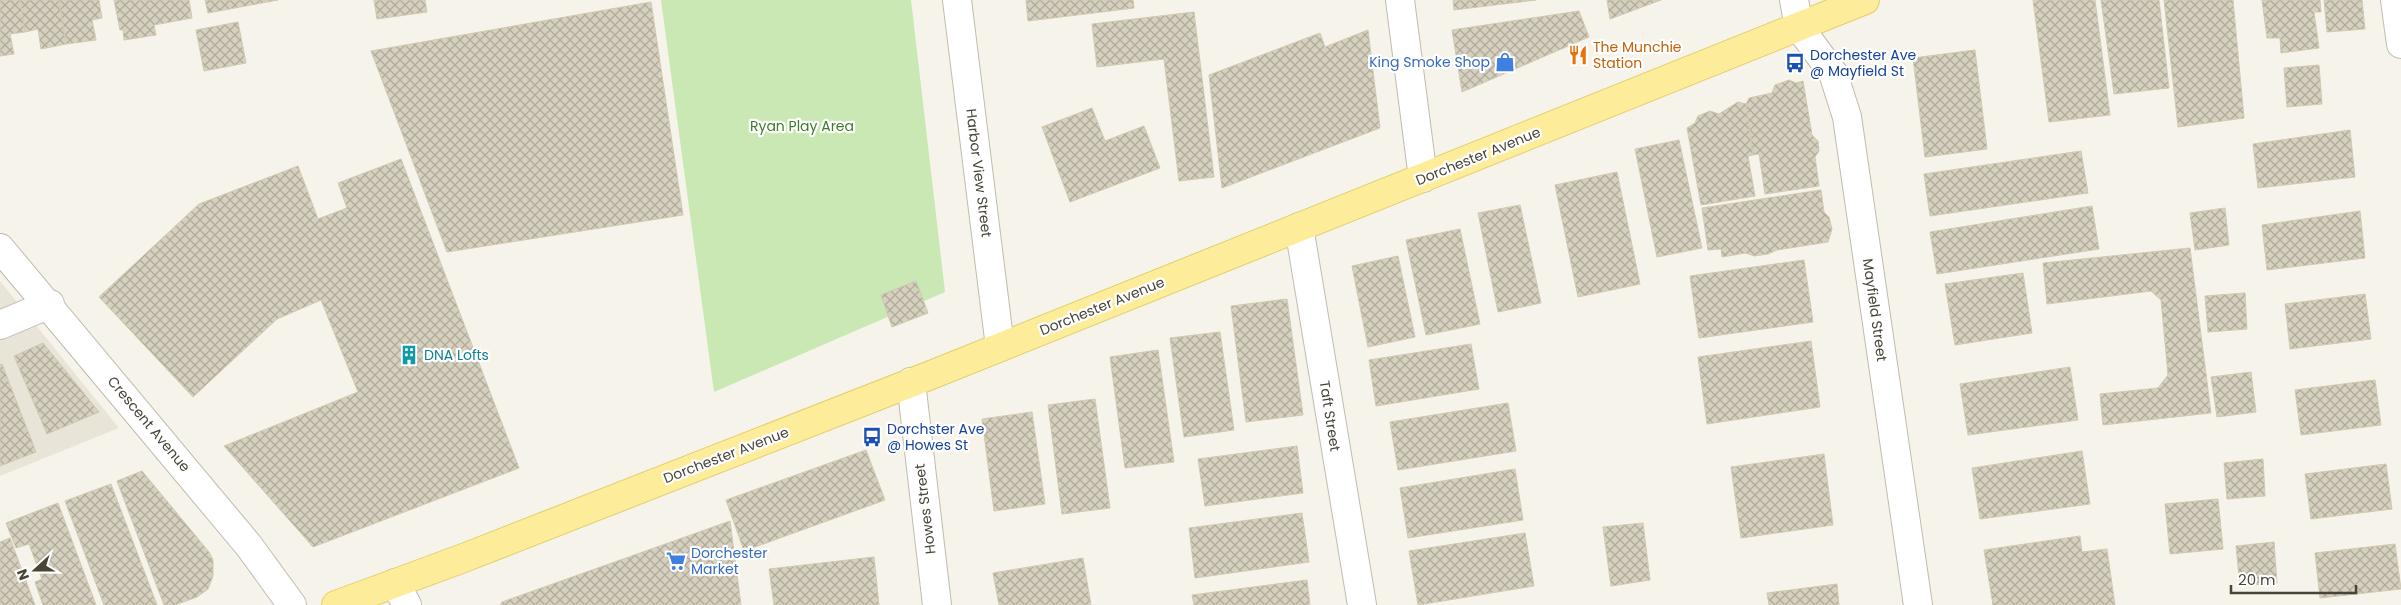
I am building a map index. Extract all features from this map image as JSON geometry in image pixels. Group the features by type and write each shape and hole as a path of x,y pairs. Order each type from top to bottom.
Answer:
{"main road":[{"name":"Dorchester Avenue","path":"336,605 401,594 911,382 1865,0"}],"street":[{"name":"Harbor View Street","path":"957,0 1000,347"},
{"path":"1400,0 1423,178"},
{"path":"1794,0 1799,27"},
{"path":"2395,0 2401,44"},
{"name":"Mayfield Street","path":"1799,27 1833,73 1847,117 1918,605"},
{"name":"Taft Street","path":"1299,227 1362,605"},
{"name":"Crescent Avenue","path":"0,248 50,304 249,546 292,605"},
{"path":"0,325 50,304"},
{"name":"Howes Street","path":"911,382 937,605"}],"shaded area":[{"path":"0,281 119,428 0,476"}],"green space":[{"name":"Ryan Play Area","path":"661,0 911,0 945,292 714,392"}],"building":[{"path":"0,0 20,0 25,32 10,34 14,54 0,56"},
{"path":"20,0 59,0 66,44 41,49 38,29 25,32"},
{"path":"59,0 99,0 102,18 92,20 96,40 66,44"},
{"path":"114,0 189,0 192,18 154,25 156,35 124,40"},
{"path":"205,0 278,0 208,13"},
{"path":"374,0 425,0 427,12 377,19"},
{"path":"1026,0 1133,0 1134,8 1028,21"},
{"path":"1453,0 1536,0 1454,10"},
{"path":"1607,0 1661,0 1610,19"},
{"path":"2033,0 2095,0 2110,115 2049,122"},
{"path":"2101,0 2159,0 2169,88 2114,94"},
{"path":"2164,0 2233,0 2244,118 2178,127"},
{"path":"2262,0 2320,0 2321,12 2314,12 2319,48 2281,53 2280,38 2267,38"},
{"path":"2324,0 2362,0 2365,29 2327,32"},
{"path":"651,2 683,215 447,252 371,51"},
{"path":"1579,11 1589,37 1462,92 1452,30"},
{"path":"1194,12 1214,177 1179,181 1164,59 1097,67 1092,24"},
{"path":"238,22 246,63 204,71 196,30"},
{"path":"1368,30 1380,128 1222,188 1209,75 1320,33 1325,47"},
{"path":"1975,50 1987,149 1925,157 1913,58"},
{"path":"2319,65 2322,104 2287,107 2284,68"},
{"path":"1789,80 1796,83 1803,81 1812,135 1818,141 1819,151 1815,157 1819,186 1765,194 1759,154 1753,155 1746,104 1749,98 1772,93 1775,85"},
{"path":"1738,102 1746,104 1753,155 1748,156 1755,196 1701,205 1687,128 1695,123 1698,116 1710,111 1719,114"},
{"path":"1092,108 1105,141 1144,126 1160,168 1070,202 1042,127"},
{"path":"2350,130 2355,177 2258,188 2253,144"},
{"path":"1679,140 1702,248 1657,257 1635,149"},
{"path":"2081,151 2088,193 1930,216 1924,174"},
{"name":"DNA Lofts","path":"401,159 519,468 313,547 224,446 358,392 321,300 277,319 193,397 99,297 199,204 298,166 318,219 347,208 338,183"},
{"path":"1617,172 1640,284 1578,297 1555,185"},
{"path":"1821,190 1824,212 1829,217 1832,229 1828,242 1777,250 1768,254 1754,256 1746,253 1722,257 1721,249 1708,250 1702,208"},
{"path":"1520,205 1541,303 1498,312 1478,213"},
{"path":"2092,206 2099,249 1937,274 1930,232"},
{"path":"2225,208 2229,245 2195,250 2190,213"},
{"path":"2360,211 2365,258 2267,270 2262,225"},
{"path":"1460,229 1480,324 1426,335 1406,240"},
{"path":"2190,248 2211,413 2103,425 2100,394 2158,388 2168,375 2161,300 2151,291 2047,304 2043,263"},
{"path":"1398,256 1415,337 1368,347 1352,266"},
{"path":"1804,260 1813,322 1699,338 1690,276"},
{"path":"2023,273 2032,333 1955,345 1945,284"},
{"path":"916,281 928,313 892,327 881,295"},
{"path":"2245,293 2247,329 2208,332 2205,296"},
{"path":"2365,294 2371,339 2290,349 2285,304"},
{"path":"1287,299 1303,415 1246,422 1231,306"},
{"path":"1220,332 1234,430 1184,437 1170,338"},
{"path":"1811,341 1820,407 1707,424 1698,357"},
{"path":"43,343 99,412 47,434 14,356"},
{"path":"1471,344 1479,389 1376,406 1369,360"},
{"path":"1158,350 1174,462 1125,468 1110,357"},
{"path":"2,364 36,452 0,466 0,365"},
{"path":"2070,367 2078,420 1968,435 1960,384"},
{"path":"2251,372 2256,412 2217,417 2211,377"},
{"path":"2375,380 2381,425 2301,435 2295,390"},
{"path":"1095,399 1110,508 1062,514 1048,405"},
{"path":"1508,403 1516,451 1398,470 1390,422"},
{"path":"1032,412 1045,504 994,511 982,419"},
{"path":"1297,446 1303,493 1205,506 1198,459"},
{"path":"866,450 885,500 744,551 726,500"},
{"path":"2082,451 2090,504 1980,519 1972,468"},
{"path":"1824,454 1833,525 1741,538 1731,467"},
{"path":"2263,459 2265,496 2227,499 2224,463"},
{"path":"2386,464 2392,509 2311,519 2305,474"},
{"path":"1515,469 1523,520 1408,538 1400,488"},
{"path":"142,471 209,552 213,560 213,576 208,589 197,597 175,605 164,605 117,481"},
{"path":"111,484 157,605 104,605 65,501"},
{"path":"2218,499 2223,549 2170,554 2165,504"},
{"path":"58,503 96,605 43,605 35,582 42,579 29,544 16,548 6,523"},
{"path":"1302,513 1309,562 1195,578 1189,528"},
{"name":"Dorchester Market","path":"730,521 741,605 500,605 502,602"},
{"path":"1643,523 1650,580 1611,586 1603,527"},
{"path":"1525,533 1534,586 1418,605 1409,551"},
{"path":"2080,536 2082,552 2107,549 2115,605 1993,605 1984,550"},
{"path":"10,538 35,605 0,605 0,542"},
{"path":"2274,542 2277,583 2240,586 2236,546"},
{"path":"2395,544 2401,589 2320,598 2315,553"},
{"path":"874,557 879,605 774,605 769,569"},
{"path":"1083,558 1091,605 999,605 993,573"},
{"path":"1307,580 1310,605 1194,605 1192,595"},
{"path":"1837,584 1839,605 1769,605 1767,593"}],"place":[{"name":"The Munchie Station","path":"1578,55"},
{"name":"King Smoke Shop","path":"1505,62"},
{"name":"Dorchester Ave @ Mayfield St","path":"1795,63"},
{"name":"DNA Lofts","path":"409,355"},
{"name":"Dorchster Ave @ Howes St","path":"872,437"},
{"name":"Dorchester Market","path":"676,561"}]}
